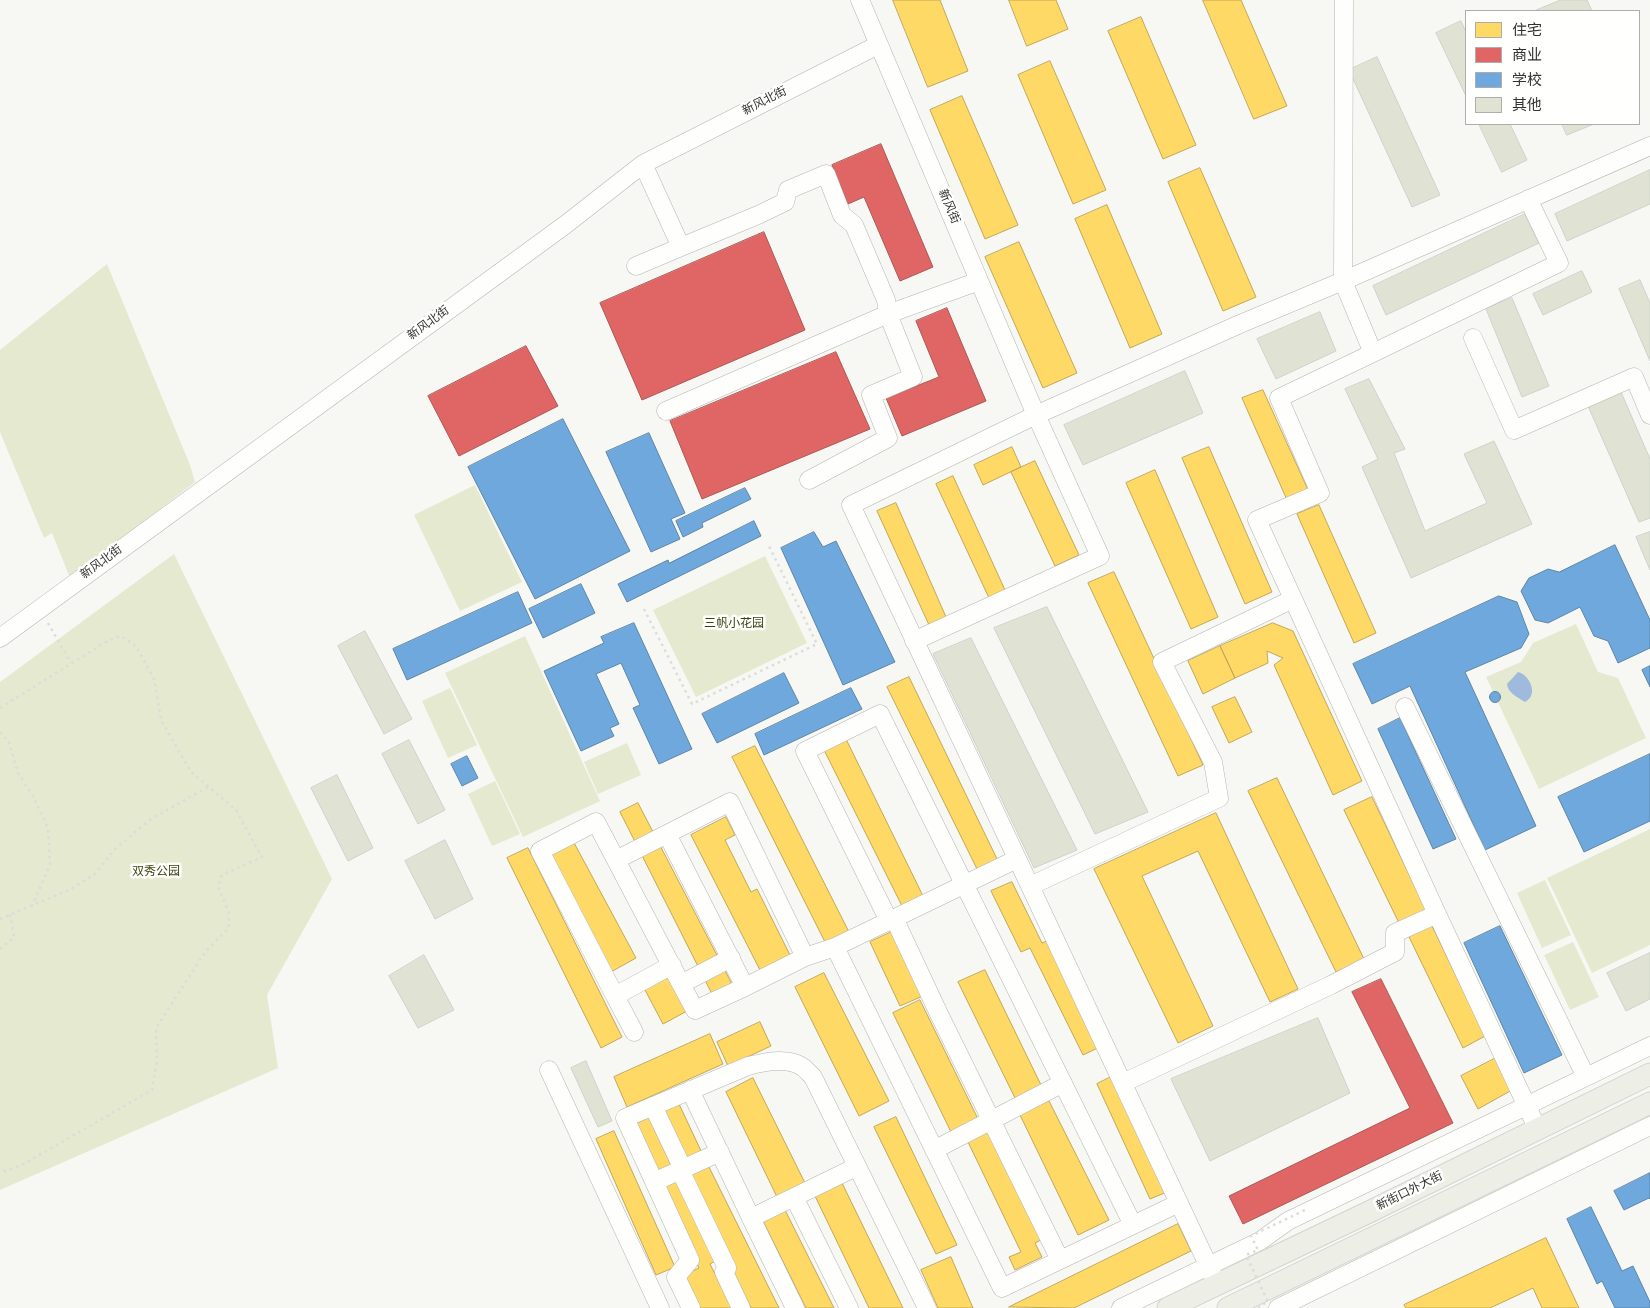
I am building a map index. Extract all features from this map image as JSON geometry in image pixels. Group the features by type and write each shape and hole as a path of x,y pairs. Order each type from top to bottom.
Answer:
{"main road":[{"name":"新街口外大街","path":"1168,1308 1213,1275 1538,1130 1650,1074"},
{"name":"新街口外大街","path":"1228,1308 1650,1102"}],"street":[{"name":"新风街","path":"860,0 1036,415 1100,556 914,641"},
{"path":"1344,0 1343,281 1373,353"},
{"name":"新风北街","path":"0,638 565,225 642,164 878,45"},
{"path":"1213,1275 851,505 1036,415 1650,146"},
{"path":"642,164 681,247"},
{"path":"636,266 785,202 788,190 826,174 842,215 854,225 886,300 888,314 913,377 871,395 888,438 809,480"},
{"path":"1528,199 1559,263 1278,398 1320,493 1257,520 1538,1130"},
{"path":"666,411 888,314 979,281"},
{"path":"1473,338 1514,430 1634,377 1650,415"},
{"path":"1030,886 1219,798 1213,762 1162,662 1292,599"},
{"path":"1405,708 1586,1077"},
{"path":"1060,1260 892,920 805,751 880,714 1133,1225"},
{"path":"616,860 730,802 805,957"},
{"path":"634,1032 540,851 596,822 694,1010 805,957 835,947 1017,859"},
{"path":"667,834 745,987"},
{"path":"1123,1083 1331,986 1395,952 1395,933 1437,914"},
{"path":"835,947 1002,1288 1180,1203"},
{"path":"682,984 731,958"},
{"path":"615,996 672,966"},
{"path":"1121,1308 1213,1275 1288,1221 1650,1046"},
{"path":"691,1308 676,1278 690,1260 625,1118 748,1066 765,1062 784,1061 800,1065 813,1077 926,1308"},
{"path":"549,1070 660,1308"},
{"path":"934,1150 1063,1083"},
{"path":"690,1090 795,1308"},
{"path":"654,1106 727,1268 724,1272 741,1308"},
{"path":"1278,1308 1303,1302 1650,1126"},
{"path":"654,1182 720,1152"},
{"path":"751,1218 856,1167"},
{"path":"794,1197 849,1308"},
{"path":"1292,1276 1303,1302"}],"path":[{"path":"644,609 692,704 817,644 769,546"},
{"path":"40,608 71,663"},
{"path":"0,708 109,640 121,636 136,646 154,679 161,720 190,772 236,810 262,857 222,875 218,887 229,913 228,928 205,952 156,1028 157,1060 152,1090 22,1165 0,1173"},
{"path":"0,732 9,742 18,773 33,796 48,828 50,864 32,906"},
{"path":"0,918 69,890 95,874 114,850 151,819 208,787"},
{"path":"0,949 14,937 10,914"},
{"path":"1260,1308 1258,1306 1268,1302 1246,1255 1258,1250 1251,1236 1305,1210"}],"green space":[{"path":"107,264 190,465 195,482 70,578 52,533 44,538 0,432 0,350"},
{"path":"475,485 522,582 460,611 414,515"},
{"name":"双秀公园","path":"174,554 332,879 267,995 278,1068 0,1190 0,682"},
{"name":"三帆小花园","path":"765,556 807,643 696,697 653,610"},
{"path":"1576,624 1598,672 1618,678 1646,738 1539,789 1486,677 1521,662 1533,643"},
{"path":"525,636 600,801 523,837 445,673"},
{"path":"450,688 477,745 448,758 422,701"},
{"path":"627,743 641,775 598,794 584,762"},
{"path":"495,781 520,834 492,846 468,794"},
{"path":"1650,829 1650,945 1592,973 1547,878"},
{"path":"1545,880 1571,935 1542,948 1517,893"},
{"path":"1573,942 1599,997 1570,1010 1544,955"}],"water":[{"path":"1518,672 1526,677 1532,690 1532,695 1525,702 1509,690 1507,684"}],"building: 住宅":[{"path":"893,0 940,0 968,71 928,87"},
{"path":"1009,0 1056,0 1068,29 1027,46"},
{"path":"1203,0 1241,0 1287,106 1254,119"},
{"path":"1141,17 1196,145 1163,159 1108,31"},
{"path":"1050,61 1106,190 1073,204 1018,75"},
{"path":"962,96 1018,225 985,239 930,110"},
{"path":"1200,168 1256,297 1223,311 1168,182"},
{"path":"1107,205 1162,334 1130,348 1075,219"},
{"path":"1019,242 1077,373 1043,388 985,257"},
{"path":"1263,390 1308,490 1287,500 1242,398"},
{"path":"1012,447 1021,467 983,485 974,465"},
{"path":"1209,447 1272,592 1245,604 1182,458"},
{"path":"1035,461 1079,555 1055,566 1011,472"},
{"path":"1155,470 1218,617 1191,629 1126,483"},
{"path":"953,476 1005,590 989,598 936,484"},
{"path":"896,503 946,617 929,625 877,511"},
{"path":"1319,505 1376,633 1354,643 1297,514"},
{"path":"1114,572 1203,765 1178,776 1088,583"},
{"path":"1273,623 1293,631 1362,781 1333,795 1274,665 1283,658 1267,651 1268,663 1235,678 1220,646"},
{"path":"1220,646 1235,678 1203,694 1188,661"},
{"path":"909,677 999,863 979,873 887,687"},
{"path":"1235,697 1252,732 1229,743 1212,707"},
{"path":"846,739 924,898 903,908 824,750"},
{"path":"755,746 849,932 826,944 732,757"},
{"path":"1277,778 1364,959 1336,972 1248,791"},
{"path":"1372,797 1426,910 1399,923 1344,810"},
{"path":"638,803 734,988 714,998 620,812"},
{"path":"1216,813 1298,989 1270,1002 1198,851 1142,876 1213,1026 1178,1043 1094,869"},
{"path":"726,817 735,835 725,840 751,892 757,889 791,957 761,972 691,835"},
{"path":"572,839 636,958 609,973 547,852"},
{"path":"528,848 622,1037 601,1048 507,858"},
{"path":"1012,882 1042,943 1049,940 1100,1047 1083,1055 1030,948 1021,952 991,891"},
{"path":"1432,926 1485,1036 1463,1048 1409,937"},
{"path":"896,930 925,995 900,1006 870,942"},
{"path":"985,970 1041,1085 1015,1098 958,982"},
{"path":"824,973 889,1101 859,1116 795,987"},
{"path":"672,976 689,1010 663,1024 645,990"},
{"path":"920,1000 978,1119 951,1132 893,1013"},
{"path":"760,1022 771,1046 728,1066 717,1042"},
{"path":"710,1034 723,1064 627,1107 614,1077"},
{"path":"1496,1058 1512,1090 1478,1109 1461,1076"},
{"path":"1113,1076 1167,1192 1150,1199 1097,1084"},
{"path":"753,1078 805,1183 777,1197 726,1092"},
{"path":"1049,1101 1109,1220 1078,1235 1020,1115"},
{"path":"679,1104 702,1153 684,1162 660,1112"},
{"path":"896,1117 957,1245 936,1254 874,1127"},
{"path":"649,1118 672,1167 657,1174 634,1125"},
{"path":"614,1131 675,1267 656,1275 596,1139"},
{"path":"989,1131 1041,1240 1035,1243 1042,1257 1015,1270 1009,1257 1021,1252 968,1142"},
{"path":"706,1161 779,1308 751,1308 685,1171"},
{"path":"677,1176 717,1260 710,1264 732,1308 700,1308 684,1275 699,1268 659,1183"},
{"path":"842,1183 903,1308 869,1308 815,1196"},
{"path":"785,1210 834,1308 806,1308 763,1221"},
{"path":"1178,1224 1191,1251 1074,1308 1009,1307"},
{"path":"1546,1238 1579,1308 1542,1308 1533,1288 1490,1308 1406,1308 1404,1305"},
{"path":"951,1257 973,1308 938,1308 921,1270"}],"building: 商业":[{"path":"881,144 933,267 900,281 864,197 848,204 832,165"},
{"path":"764,232 805,330 642,400 600,303"},
{"path":"947,308 986,401 902,436 886,398 939,377 916,321"},
{"path":"526,346 558,406 459,456 428,396"},
{"path":"836,352 870,429 702,499 670,421"},
{"path":"1381,979 1453,1123 1243,1224 1229,1196 1410,1108 1352,992"}],"building: 学校":[{"path":"563,419 630,551 535,599 468,467"},
{"path":"649,433 685,513 671,519 680,539 651,552 606,452"},
{"path":"745,488 751,499 702,523 703,527 683,537 676,521"},
{"path":"754,521 761,536 627,602 618,584 668,560 669,563"},
{"path":"814,532 823,547 836,541 895,662 843,685 781,548"},
{"path":"1615,545 1650,620 1650,648 1618,663 1608,641 1594,636 1580,607 1548,623 1535,620 1521,591 1529,578 1548,569 1559,572"},
{"path":"581,584 595,613 543,638 529,609"},
{"path":"518,592 532,623 407,680 393,649"},
{"path":"1499,596 1517,602 1529,634 1521,648 1465,672 1536,826 1485,850 1410,686 1372,704 1353,664"},
{"path":"634,623 692,749 659,764 633,708 640,705 621,663 596,674 619,724 610,728 614,736 581,751 544,671 604,643 601,637"},
{"path":"1650,666 1650,687 1642,670"},
{"path":"784,673 799,703 717,743 702,714"},
{"path":"851,688 862,709 764,755 755,734"},
{"path":"1493,692 1497,692 1500,697 1499,701 1493,702 1490,699 1490,695"},
{"path":"1400,718 1456,839 1433,849 1378,729"},
{"path":"1650,754 1650,821 1584,852 1558,797"},
{"path":"467,756 478,778 462,786 451,764"},
{"path":"1500,926 1562,1055 1524,1073 1464,943"},
{"path":"1650,1173 1650,1199 1624,1210 1614,1191"},
{"path":"1591,1207 1622,1271 1633,1266 1650,1302 1650,1308 1615,1308 1602,1281 1597,1284 1567,1219"}],"building: 其他":[{"path":"1561,0 1587,0 1592,10 1536,10"},
{"path":"1461,21 1465,30 1465,94 1436,33"},
{"path":"1377,57 1440,195 1412,207 1349,70"},
{"path":"1479,125 1510,125 1527,160 1502,172"},
{"path":"1562,125 1592,125 1567,135"},
{"path":"1650,170 1650,204 1567,241 1555,214"},
{"path":"1525,214 1539,243 1386,315 1373,286"},
{"path":"1582,271 1592,292 1543,315 1533,294"},
{"path":"1640,280 1650,303 1650,361 1619,289"},
{"path":"1512,298 1549,386 1522,397 1486,309"},
{"path":"1320,312 1336,351 1276,379 1257,339"},
{"path":"1185,371 1203,413 1083,465 1064,425"},
{"path":"1369,379 1405,449 1394,453 1425,531 1487,503 1464,454 1494,441 1532,524 1411,578 1362,467 1378,459 1345,389"},
{"path":"1621,392 1650,459 1650,518 1639,522 1588,406"},
{"path":"1650,532 1650,570 1636,537"},
{"path":"1047,607 1148,812 1095,834 994,628"},
{"path":"365,631 412,719 384,734 338,646"},
{"path":"971,638 1077,850 1034,868 933,654"},
{"path":"409,740 445,810 418,824 382,754"},
{"path":"337,775 373,848 348,861 311,788"},
{"path":"445,840 473,899 435,919 405,861"},
{"path":"1650,953 1650,999 1626,1011 1607,973"},
{"path":"424,955 454,1010 418,1028 389,976"},
{"path":"1318,1018 1350,1093 1210,1161 1171,1079"},
{"path":"586,1061 612,1121 598,1127 571,1068"}]}
